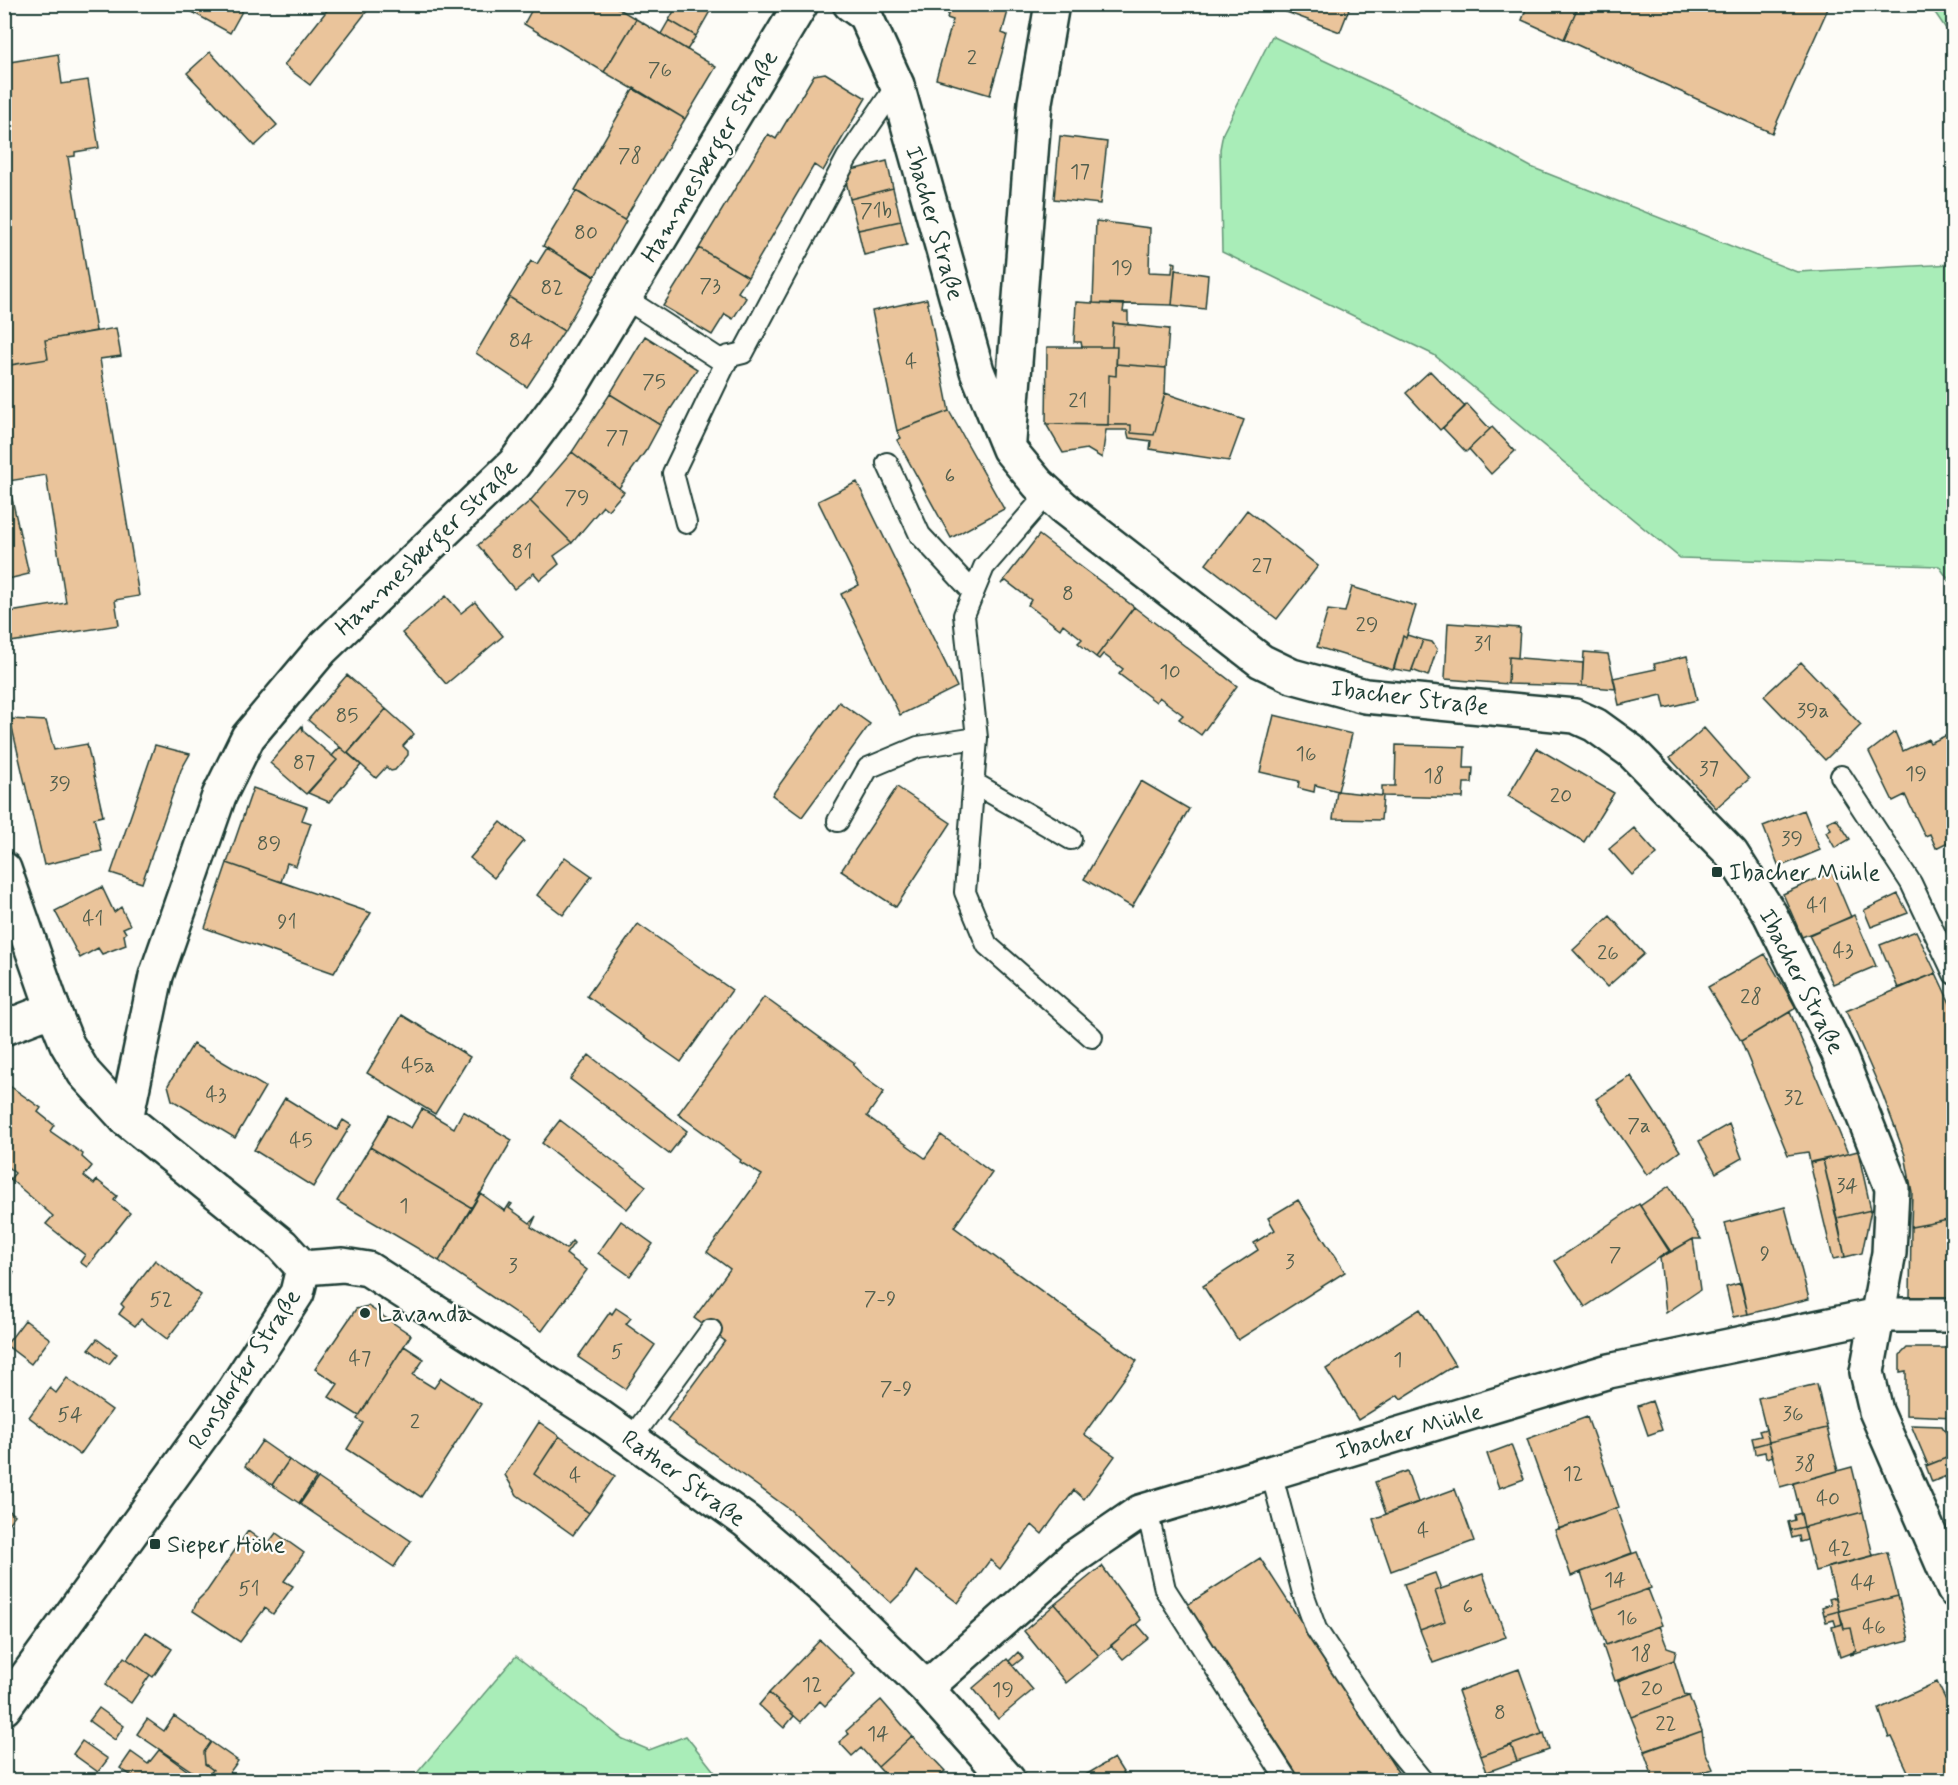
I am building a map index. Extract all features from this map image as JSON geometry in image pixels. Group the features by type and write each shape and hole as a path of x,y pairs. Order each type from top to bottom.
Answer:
{"street":[{"name":"Hammesberger Straße","path":"126,1119 156,976 219,796 248,737 322,649 514,464 569,390 801,4"},
{"name":"Ibacher Straße","path":"850,4 865,15 897,85 977,371 1009,449 1048,493 1261,661 1292,676 1365,696 1575,716 1596,725 1631,751 1686,804 1731,853 1770,914 1838,1052 1892,1188 1889,1253 1867,1372 1876,1411 1953,1590"},
{"path":"1009,449 1035,102 1052,4"},
{"name":"Ronsdorfer Straße","path":"4,869 52,1009 67,1044 84,1073 126,1119 282,1245 303,1268 297,1293 233,1392 4,1708"},
{"path":"4,1028 52,1009"},
{"name":"Rather Straße","path":"303,1268 343,1264 368,1269 631,1439 746,1521 826,1590 926,1688 1008,1780"},
{"name":"Ibacher Mühle","path":"926,1688 1074,1557 1147,1510 1609,1371 1878,1315 1953,1315"}],"lane":[{"path":"623,297 719,359 743,353 847,158 897,85"},
{"path":"686,523 673,473 729,356"},
{"path":"887,463 920,535 974,592"},
{"path":"1048,493 984,567 964,615 978,738 965,892 987,945 1092,1037"},
{"path":"838,821 868,768 918,747 978,738"},
{"path":"1841,777 1911,883 1953,974"},
{"path":"974,783 1071,840"},
{"path":"631,1439 711,1330"},
{"path":"1271,1472 1303,1593 1316,1629 1390,1741 1422,1780"},
{"path":"1147,1510 1165,1589 1287,1780"}],"green space":[{"path":"1924,5 1953,5 1953,39 1936,14"},
{"path":"1272,36 1406,99 1531,167 1797,272 1953,264 1953,586 1939,566 1680,558 1434,355 1222,252 1220,149 1223,133"},
{"path":"516,1656 623,1739 649,1750 686,1736 721,1780 411,1780"}],"building":[{"path":"184,4 246,4 230,33 183,7"},
{"path":"332,4 371,6 310,85 284,65"},
{"path":"535,4 611,4 636,19 604,72 524,24"},
{"path":"678,4 714,4 696,36 669,20"},
{"path":"951,4 1010,4 1002,33 1007,35 990,95 936,79 953,20 947,18"},
{"path":"1265,4 1351,4 1340,32"},
{"path":"1528,4 1579,4 1564,39 1522,20"},
{"path":"1579,4 1830,4 1772,133 1564,39"},
{"path":"636,19 716,67 685,119 604,72"},
{"path":"669,20 696,36 687,50 661,34"},
{"path":"210,52 277,125 255,146 187,73"},
{"path":"58,54 62,84 88,80 99,148 75,152 75,156 68,157 96,331 45,340 48,359 4,366 4,63"},
{"path":"825,73 866,98 823,171 814,165 748,277 699,248 768,134 776,139 814,75"},
{"path":"634,88 685,119 624,220 575,190"},
{"path":"1060,136 1107,142 1100,204 1054,199"},
{"path":"887,161 893,188 850,199 844,172"},
{"path":"893,188 901,221 858,230 850,199"},
{"path":"576,191 626,221 595,276 543,246"},
{"path":"901,221 907,245 864,255 858,230"},
{"path":"1096,221 1150,228 1149,272 1172,273 1173,262 1176,263 1172,305 1093,303"},
{"path":"547,248 595,277 564,331 509,297 531,261 537,264"},
{"path":"699,248 748,277 738,292 746,298 733,319 725,314 712,335 663,306"},
{"path":"1175,270 1208,275 1205,309 1172,305"},
{"path":"509,297 564,331 527,387 476,353"},
{"path":"927,299 949,411 897,431 872,311"},
{"path":"1076,302 1124,305 1123,312 1128,312 1128,325 1113,323 1112,347 1082,347 1081,342 1074,342"},
{"path":"1113,323 1169,329 1166,368 1116,364 1117,347 1112,347"},
{"path":"116,328 121,356 100,359 139,596 115,600 119,625 4,643 4,613 66,603 46,475 8,481 29,574 4,580 4,366 48,359 45,340"},
{"path":"645,336 697,369 660,425 610,394"},
{"path":"1047,347 1117,347 1116,376 1109,375 1108,425 1046,424"},
{"path":"1116,364 1166,368 1165,393 1154,435 1131,433 1131,425 1108,425 1109,375 1116,376"},
{"path":"1430,371 1465,407 1440,430 1406,393"},
{"path":"1165,393 1244,420 1229,461 1150,449 1151,441 1129,438 1127,430 1106,430 1102,458 1087,449 1063,453 1046,424 1131,425 1131,433 1154,435"},
{"path":"610,394 660,425 647,449 619,488 572,452"},
{"path":"1467,404 1490,429 1466,452 1443,428"},
{"path":"949,411 1004,509 951,538 897,440 901,438 897,431"},
{"path":"1492,427 1515,451 1491,474 1469,449"},
{"path":"572,452 624,492 608,510 603,506 572,543 530,501"},
{"path":"857,482 957,687 900,715 841,594 859,585 818,501"},
{"path":"530,501 572,543 554,556 559,564 540,580 534,573 514,589 478,545"},
{"path":"1247,510 1318,566 1277,619 1206,564"},
{"path":"1039,535 1134,607 1096,657 1078,643 1082,639 1063,624 1060,629 1028,605 1031,600 1006,581 1001,584"},
{"path":"1352,587 1416,606 1406,638 1403,636 1393,670 1317,647 1328,610 1345,612"},
{"path":"446,596 461,613 475,602 503,636 446,684 402,633"},
{"path":"1134,607 1237,686 1201,735 1179,719 1183,715 1159,697 1156,702 1119,674 1123,669 1103,654 1099,659 1096,657"},
{"path":"1448,623 1520,628 1518,658 1509,657 1508,684 1445,679"},
{"path":"1407,635 1423,640 1411,672 1394,669 1403,636 1406,638"},
{"path":"1423,640 1432,642 1437,649 1428,676 1412,670"},
{"path":"1584,652 1608,654 1616,689 1582,686"},
{"path":"1687,656 1697,700 1665,708 1662,695 1619,705 1613,678 1656,669 1654,664"},
{"path":"1509,657 1583,663 1582,686 1508,684"},
{"path":"1801,662 1861,725 1825,760 1764,696"},
{"path":"347,675 386,709 347,753 308,720"},
{"path":"839,702 870,724 802,817 772,795"},
{"path":"386,709 414,734 403,746 408,751 408,755 395,770 391,771 386,767 376,778 348,753"},
{"path":"1274,715 1352,734 1338,791 1315,785 1314,792 1298,788 1299,781 1260,772"},
{"path":"10,719 46,721 54,750 87,744 103,816 94,818 102,851 44,865"},
{"path":"302,726 303,731 337,760 306,794 270,763"},
{"path":"1704,728 1749,779 1716,808 1670,758"},
{"path":"1895,732 1903,751 1928,739 1930,743 1947,735 1954,748 1954,839 1936,848 1930,834 1925,836 1905,795 1893,801 1869,752"},
{"path":"155,745 190,754 181,770 142,883 111,873"},
{"path":"1396,745 1465,747 1464,768 1473,768 1472,783 1464,783 1463,798 1382,796 1382,786 1395,786"},
{"path":"340,747 361,765 329,802 308,793 337,760 332,756"},
{"path":"1537,748 1614,793 1584,842 1508,796"},
{"path":"1141,781 1189,809 1132,907 1084,879"},
{"path":"897,787 951,823 896,907 841,871"},
{"path":"253,788 307,807 302,820 311,823 296,866 287,863 281,882 227,863"},
{"path":"1337,791 1383,796 1381,820 1333,819"},
{"path":"1804,810 1820,850 1779,867 1763,826"},
{"path":"1836,818 1850,839 1835,848 1826,832 1831,829 1827,822"},
{"path":"501,822 524,841 494,878 470,858"},
{"path":"1634,828 1657,854 1632,875 1609,849"},
{"path":"565,857 592,876 563,915 537,895"},
{"path":"227,863 371,913 334,973 205,928"},
{"path":"1832,872 1851,917 1802,937 1783,894"},
{"path":"102,887 114,912 121,907 130,925 123,928 126,933 124,935 126,945 102,954 98,948 80,958 55,911"},
{"path":"1898,894 1908,913 1871,927 1864,910"},
{"path":"1854,915 1876,966 1833,984 1809,935"},
{"path":"1610,916 1644,954 1607,987 1573,950"},
{"path":"638,924 732,990 681,1062 587,996"},
{"path":"1916,931 1936,973 1898,988 1880,945"},
{"path":"1765,954 1796,1008 1741,1041 1708,987"},
{"path":"1936,973 1954,1012 1954,1219 1911,1227 1912,1192 1905,1155 1882,1093 1846,1011"},
{"path":"764,997 855,1063 853,1065 866,1079 884,1092 867,1116 925,1158 941,1135 992,1173 954,1227 1137,1361 1084,1434 1115,1456 1084,1499 1074,1490 1042,1534 1032,1525 1000,1569 990,1560 958,1603 916,1571 905,1589 891,1603 789,1509 667,1420 725,1341 694,1318 730,1269 707,1252 762,1175 740,1162 741,1160 678,1114"},
{"path":"1790,1012 1848,1154 1810,1162 1808,1152 1788,1155 1741,1041"},
{"path":"402,1015 470,1057 435,1114 367,1073"},
{"path":"193,1044 265,1087 235,1138 172,1100 168,1085"},
{"path":"589,1055 687,1131 669,1154 570,1079"},
{"path":"1631,1076 1680,1151 1647,1175 1596,1099"},
{"path":"4,1082 41,1108 38,1112 54,1125 50,1131 83,1154 82,1157 92,1166 84,1176 94,1184 97,1180 117,1196 114,1200 130,1213 87,1267 80,1262 85,1255 46,1224 53,1216 10,1179 15,1173 4,1164"},
{"path":"285,1098 337,1130 343,1120 351,1125 313,1187 254,1150"},
{"path":"422,1109 454,1128 463,1111 512,1140 472,1208 370,1147 389,1115 411,1128"},
{"path":"560,1120 646,1186 627,1209 542,1143"},
{"path":"1729,1124 1742,1158 1716,1173 1699,1141"},
{"path":"370,1147 472,1208 439,1261 337,1201"},
{"path":"1858,1151 1871,1210 1837,1218 1823,1160"},
{"path":"1823,1160 1845,1257 1833,1259 1810,1163"},
{"path":"1669,1186 1701,1239 1693,1239 1671,1252 1640,1206"},
{"path":"480,1193 505,1211 510,1203 512,1204 509,1208 530,1223 536,1216 531,1227 566,1249 572,1241 574,1243 566,1254 587,1270 542,1331 439,1261"},
{"path":"1298,1200 1345,1272 1238,1340 1203,1286 1258,1250 1254,1243 1275,1230 1268,1218"},
{"path":"1639,1204 1669,1251 1585,1307 1555,1261"},
{"path":"1785,1207 1809,1299 1748,1314 1725,1223"},
{"path":"1871,1210 1862,1253 1845,1257 1837,1218"},
{"path":"1954,1219 1954,1297 1910,1297 1911,1227"},
{"path":"621,1221 653,1244 630,1276 598,1253"},
{"path":"1693,1239 1700,1290 1666,1313 1660,1258"},
{"path":"155,1260 201,1295 167,1339 141,1319 135,1326 119,1314 124,1307 121,1304"},
{"path":"4,1265 14,1272 4,1284"},
{"path":"1741,1283 1748,1314 1733,1317 1726,1287"},
{"path":"368,1306 411,1335 359,1416 329,1397 338,1384 315,1369 356,1309"},
{"path":"616,1308 631,1318 626,1324 655,1345 625,1389 578,1357 610,1312 612,1314"},
{"path":"1420,1309 1455,1365 1401,1399 1398,1395 1358,1420 1326,1369"},
{"path":"25,1320 50,1339 31,1364 6,1345"},
{"path":"97,1339 117,1354 109,1364 89,1349"},
{"path":"404,1346 424,1359 413,1375 434,1388 441,1378 481,1404 421,1497 347,1449 363,1423 357,1419"},
{"path":"1907,1348 1954,1348 1954,1417 1906,1415 1906,1371 1900,1372 1900,1355"},
{"path":"67,1378 112,1410 80,1455 29,1417 50,1388 56,1393"},
{"path":"1817,1384 1827,1428 1769,1442 1758,1398"},
{"path":"1652,1401 1662,1430 1648,1435 1638,1406"},
{"path":"1587,1417 1619,1507 1559,1529 1527,1439"},
{"path":"539,1422 559,1436 534,1474 589,1513 573,1535 517,1495 505,1475"},
{"path":"1911,1425 1942,1426 1954,1446 1954,1455 1928,1465"},
{"path":"1827,1428 1838,1471 1780,1487 1769,1442"},
{"path":"1766,1429 1769,1442 1754,1446 1752,1438 1761,1436 1759,1431"},
{"path":"559,1436 615,1476 589,1513 534,1474"},
{"path":"262,1441 289,1460 272,1485 245,1466"},
{"path":"1769,1442 1773,1456 1766,1458 1765,1452 1755,1454 1754,1446"},
{"path":"1511,1445 1524,1479 1499,1488 1487,1454"},
{"path":"1954,1455 1954,1473 1932,1482 1926,1466"},
{"path":"289,1460 316,1478 299,1503 272,1485"},
{"path":"1852,1467 1863,1512 1804,1527 1793,1483"},
{"path":"1407,1471 1418,1502 1386,1514 1375,1482"},
{"path":"1954,1473 1954,1497 1945,1477"},
{"path":"318,1478 411,1541 394,1567 300,1504"},
{"path":"1455,1489 1474,1541 1391,1571 1373,1519"},
{"path":"4,1507 15,1515 4,1529"},
{"path":"1616,1508 1632,1553 1571,1576 1555,1530"},
{"path":"1863,1512 1873,1556 1815,1571 1804,1527"},
{"path":"1801,1513 1804,1527 1790,1530 1788,1522 1795,1520 1794,1515"},
{"path":"1804,1527 1807,1540 1800,1542 1799,1536 1792,1538 1790,1530"},
{"path":"248,1531 267,1545 276,1533 304,1553 284,1581 293,1586 273,1614 265,1608 240,1642 193,1611 198,1600 207,1591"},
{"path":"1637,1552 1651,1588 1593,1609 1581,1572"},
{"path":"1887,1552 1898,1596 1839,1611 1828,1567"},
{"path":"1260,1558 1403,1780 1301,1780 1187,1605"},
{"path":"1102,1566 1141,1620 1099,1656 1055,1604"},
{"path":"1435,1573 1441,1589 1435,1591 1445,1621 1420,1630 1404,1584"},
{"path":"1483,1574 1506,1637 1433,1663 1420,1630 1445,1621 1435,1591"},
{"path":"1648,1589 1662,1625 1606,1645 1593,1609"},
{"path":"1898,1596 1909,1640 1850,1655 1856,1651 1851,1628 1844,1629 1839,1611"},
{"path":"1836,1597 1839,1611 1824,1615 1822,1607 1831,1604 1829,1599"},
{"path":"1055,1604 1099,1656 1066,1683 1024,1631"},
{"path":"1839,1611 1842,1624 1836,1626 1834,1620 1826,1622 1824,1615"},
{"path":"1137,1624 1149,1638 1123,1659 1111,1645"},
{"path":"1843,1624 1844,1629 1851,1628 1856,1651 1840,1657 1832,1627"},
{"path":"1659,1626 1667,1647 1676,1650 1674,1660 1615,1681 1603,1646"},
{"path":"146,1632 172,1649 153,1677 127,1659"},
{"path":"820,1640 855,1674 825,1706 820,1701 801,1722 769,1693"},
{"path":"1018,1652 1023,1658 1013,1666 1009,1661"},
{"path":"124,1657 150,1675 131,1703 105,1685"},
{"path":"1007,1659 1033,1690 998,1719 973,1688"},
{"path":"1674,1660 1685,1695 1689,1696 1631,1717 1618,1681"},
{"path":"1519,1669 1542,1734 1481,1756 1458,1691"},
{"path":"1937,1682 1954,1717 1954,1780 1912,1780 1892,1737 1889,1738 1879,1709"},
{"path":"769,1693 794,1716 784,1728 759,1705"},
{"path":"1689,1696 1702,1731 1645,1751 1631,1717"},
{"path":"881,1700 912,1736 878,1767 861,1748 852,1756 839,1742 849,1734 846,1731"},
{"path":"99,1708 124,1726 115,1740 89,1721"},
{"path":"174,1716 211,1742 204,1752 205,1764 213,1770 205,1780 137,1734 147,1719 164,1731"},
{"path":"1702,1731 1705,1751 1713,1769 1679,1780 1654,1780 1644,1752"},
{"path":"1544,1733 1549,1750 1517,1761 1511,1745"},
{"path":"912,1736 945,1771 934,1780 890,1780 878,1767"},
{"path":"82,1741 108,1759 98,1772 73,1754"},
{"path":"211,1742 238,1761 224,1780 215,1780 208,1776 213,1770 205,1764 204,1752"},
{"path":"1511,1745 1517,1761 1487,1772 1481,1756"},
{"path":"159,1750 195,1776 191,1780 138,1780 120,1768 131,1752 148,1764"},
{"path":"1114,1758 1128,1780 1077,1780"},
{"path":"1706,1771 1710,1780 1679,1780"}],"place":[{"name":"Ibacher Mühle","path":"1717,872"},
{"name":"Lavanda","path":"365,1313"},
{"name":"Sieper Höhe","path":"155,1544"}]}
